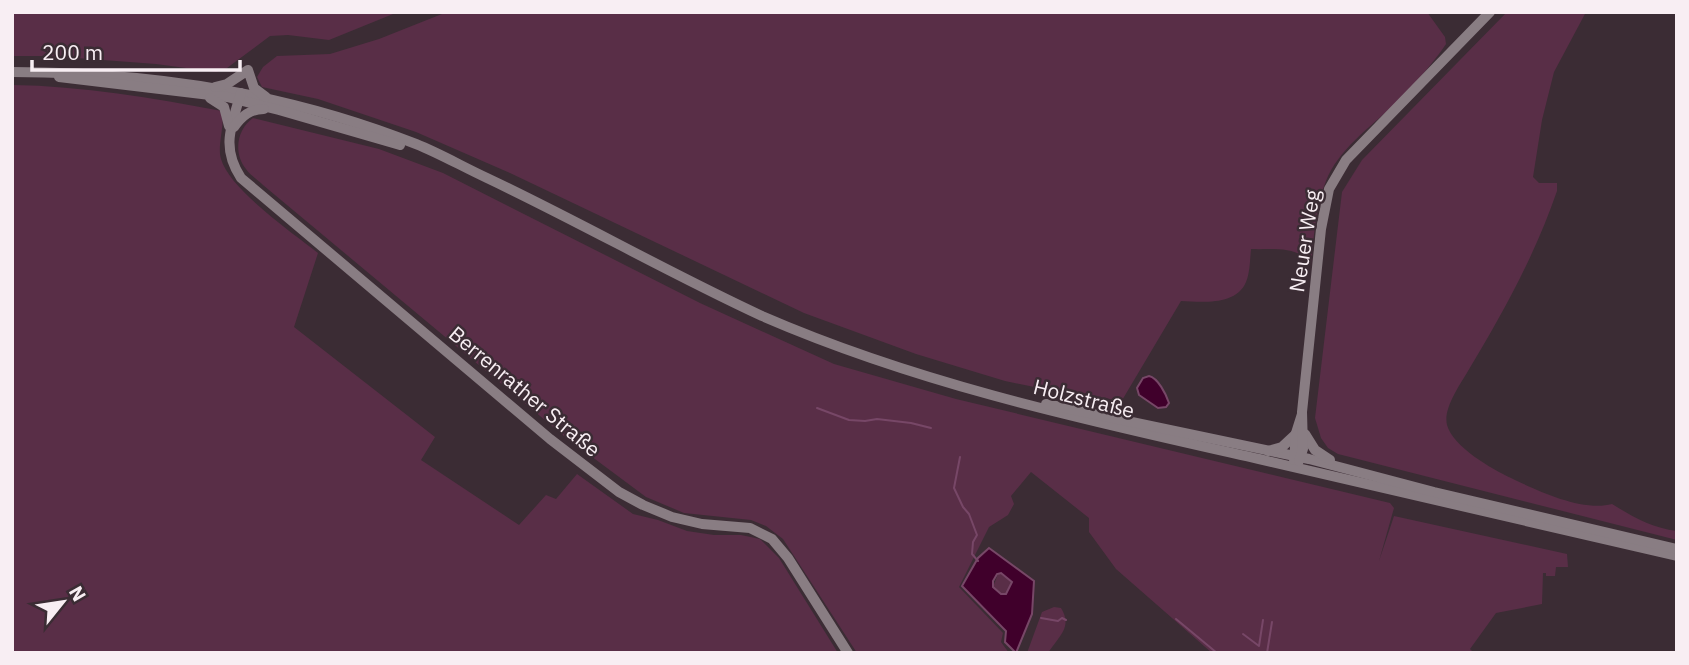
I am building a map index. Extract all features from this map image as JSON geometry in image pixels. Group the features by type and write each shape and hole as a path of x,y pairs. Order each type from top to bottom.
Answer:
{"main road":[{"name":"Neuer Weg","path":"1296,460 1321,229 1329,189 1346,160 1490,12"},
{"path":"211,87 227,84 248,70 255,89 279,106"},
{"path":"240,97 12,72 76,72 147,77 211,87 372,136 460,166 527,197 713,293 814,338 907,372 1017,401"},
{"path":"200,93 224,107 228,115 229,133"},
{"name":"Berrenrather Straße","path":"240,97 229,133 228,149 241,178 588,469 619,492 672,517 702,524 750,528 772,539 788,558 848,653"},
{"path":"229,133 240,119 251,111 279,106"},
{"name":"Holzstraße","path":"1017,401 1040,402 1268,451 1677,556"},
{"name":"Holzstraße","path":"1017,401 1041,409 1234,453 1346,468 1434,492 1677,549"},
{"path":"1268,451 1282,447 1300,431 1315,450 1346,468"}],"shaded area":[{"path":"12,12 398,12 329,40 288,35 270,36 227,68 216,72 156,64 50,56 12,56"},
{"path":"447,12 1427,12 1445,37 1446,44 1415,83 1356,140 1331,170 1319,202 1311,265 1292,251 1251,249 1250,266 1241,290 1217,301 1181,301 1121,402 1005,381 916,354 804,313 510,173 416,132 318,99 262,87 257,77 263,67 277,56 330,54 379,39"},
{"path":"1507,12 1586,12 1554,72 1542,120 1533,177 1539,183 1557,183 1557,191 1539,238 1517,283 1453,397 1447,411 1447,425 1465,449 1503,474 1574,503 1600,506 1612,504 1643,521 1677,531 1677,540 1338,454 1328,448 1321,438 1315,418 1342,192 1362,160"},
{"path":"12,85 91,90 222,111 220,154 227,171 249,197 318,253 294,327 435,437 421,460 519,525 546,495 556,499 577,474 633,514 687,531 760,539 779,558 838,653 12,653"},
{"path":"253,118 379,149 443,173 700,303 834,364 956,399 1390,503 1394,508 1379,561 1394,516 1567,554 1568,567 1556,567 1555,576 1546,576 1546,573 1543,573 1542,604 1496,613 1470,649 1474,653 1212,653 1116,569 1089,532 1089,518 1031,472 1011,496 1014,504 1008,515 989,527 959,587 1003,633 1001,642 1009,653 857,653 783,539 766,526 751,520 684,513 646,497 564,436 252,175 242,163 238,149 243,128"},
{"path":"1149,376 1156,380 1164,391 1169,403 1166,407 1158,408 1139,395 1137,388 1143,378"},
{"path":"989,548 1034,581 1032,614 1016,653 1005,642 1006,631 962,586 978,558","holes":["1001,573 1012,582 1006,594 1001,594 993,587 997,574"]},
{"path":"1001,573 1012,582 1006,594 1001,594 993,587 998,574"},
{"path":"1054,607 1061,608 1064,615 1066,621 1063,631 1048,653 1027,653 1042,612"}],"waterway":[{"path":"817,408 849,420 877,419 931,428"},
{"path":"960,457 954,488 977,535 972,554 978,561"},
{"path":"1041,618 1066,620"},
{"path":"1176,619 1217,653"},
{"path":"1243,634 1259,646 1263,620"},
{"path":"1267,653 1272,622"}]}
